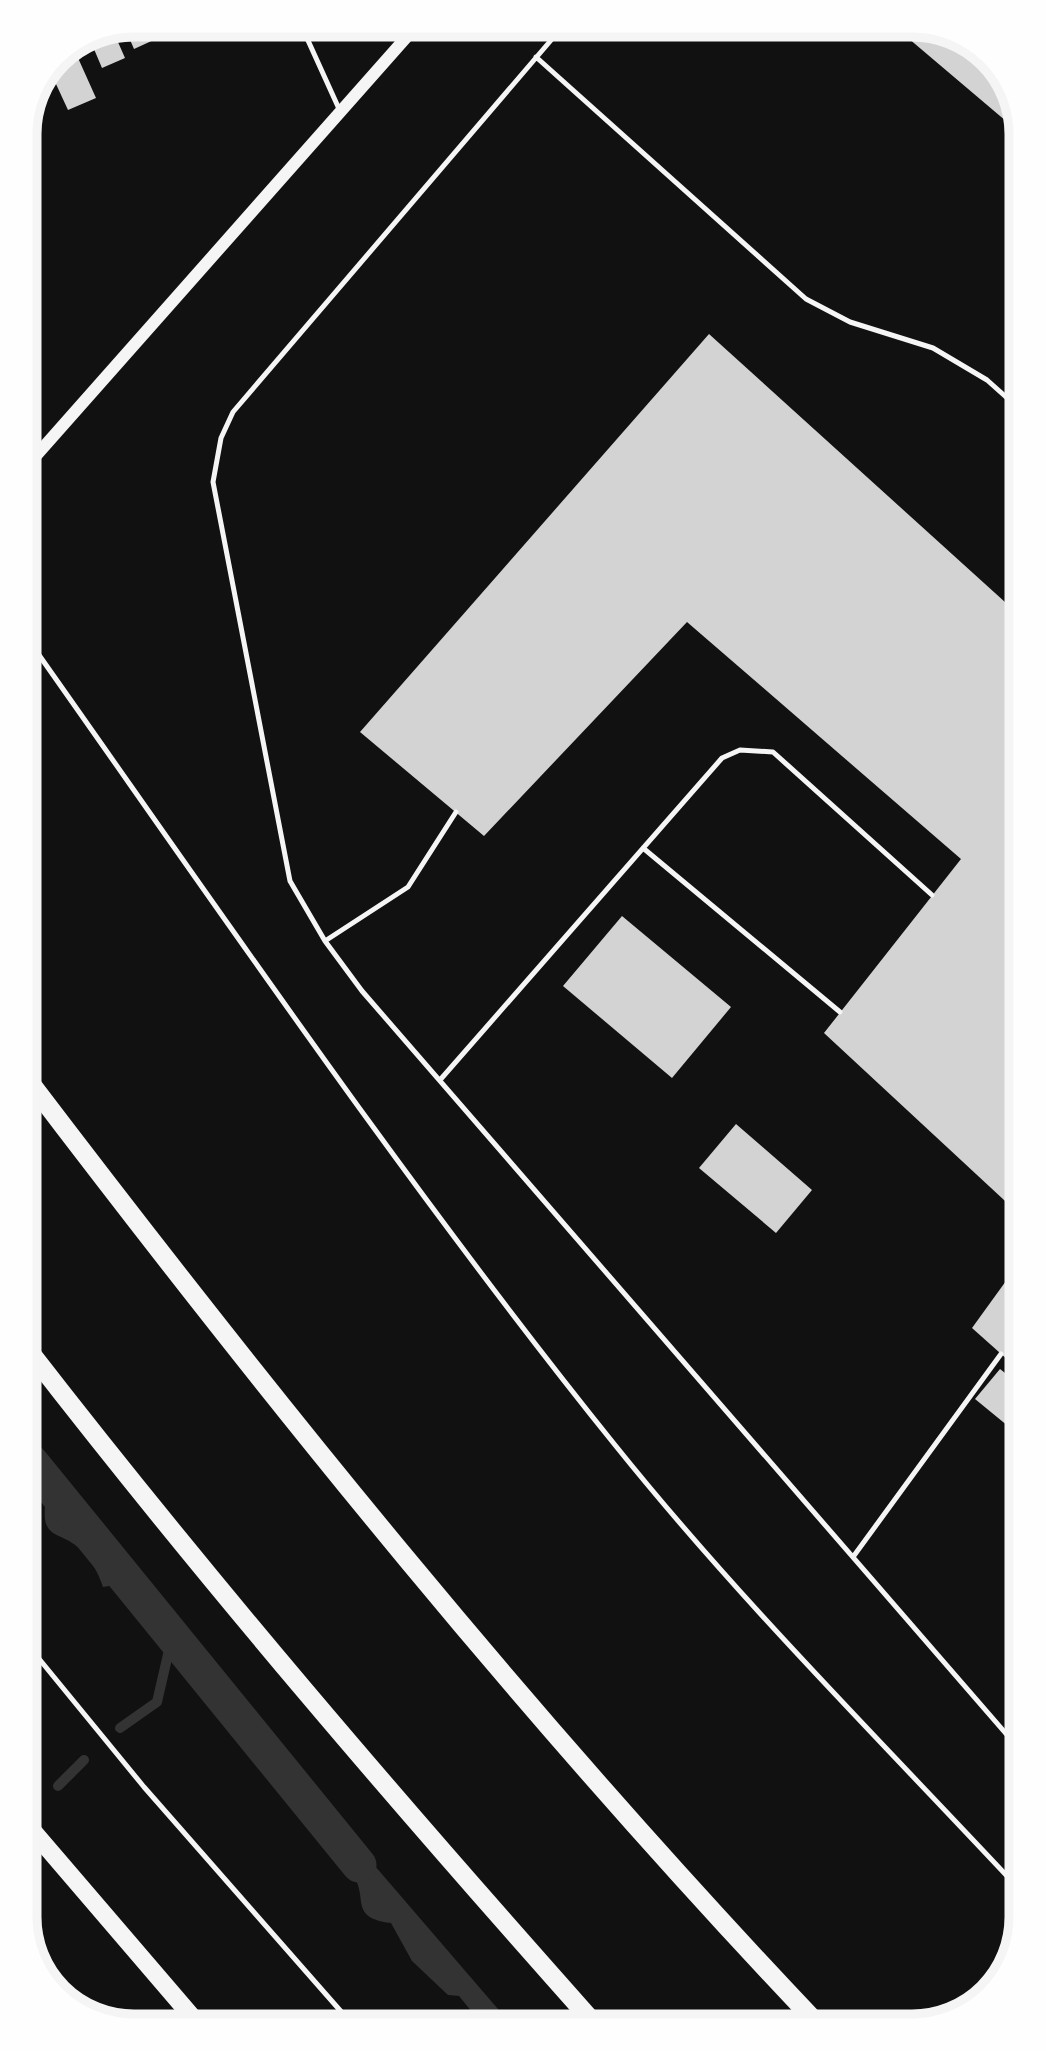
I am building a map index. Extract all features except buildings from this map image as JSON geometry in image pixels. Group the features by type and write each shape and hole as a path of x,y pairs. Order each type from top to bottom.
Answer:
{"highway":[{"path":"37,1091 169,1263 444,1606 627,1816 808,2014"},
{"path":"37,1347 73,1407"},
{"path":"37,1361 349,1744 586,2014"}],"main road":[{"path":"40,1850 189,2014"}],"street":[{"path":"37,455 406,37"}],"lane":[{"path":"308,37 340,113"},
{"path":"554,37 233,412 221,438 213,482 290,881 325,940 362,991 1009,1737"},
{"path":"536,57 806,299 850,322 933,348 987,380 1009,400"},
{"path":"37,652 318,1054 412,1183 616,1447 775,1630 1009,1878"},
{"path":"440,1080 722,758 740,750 756,748 773,752 932,895"},
{"path":"325,940 408,887 456,812"},
{"path":"643,848 841,1012"},
{"path":"853,1557 1001,1354"},
{"path":"37,1656 144,1787 343,2014"}],"shaded area":[{"path":"37,1469 153,1613 139,1615 116,1585 103,1587 94,1566 84,1553 73,1543 50,1530 45,1518 45,1507 37,1495"},
{"path":"338,1823 502,2014 474,2014 459,1996 448,1995 412,1961 391,1923 369,1917 365,1912 354,1877 321,1838"}],"waterway":[{"path":"37,1469 359,1865"},
{"path":"120,1728 157,1702 172,1637"},
{"path":"58,1786 84,1760"}]}
